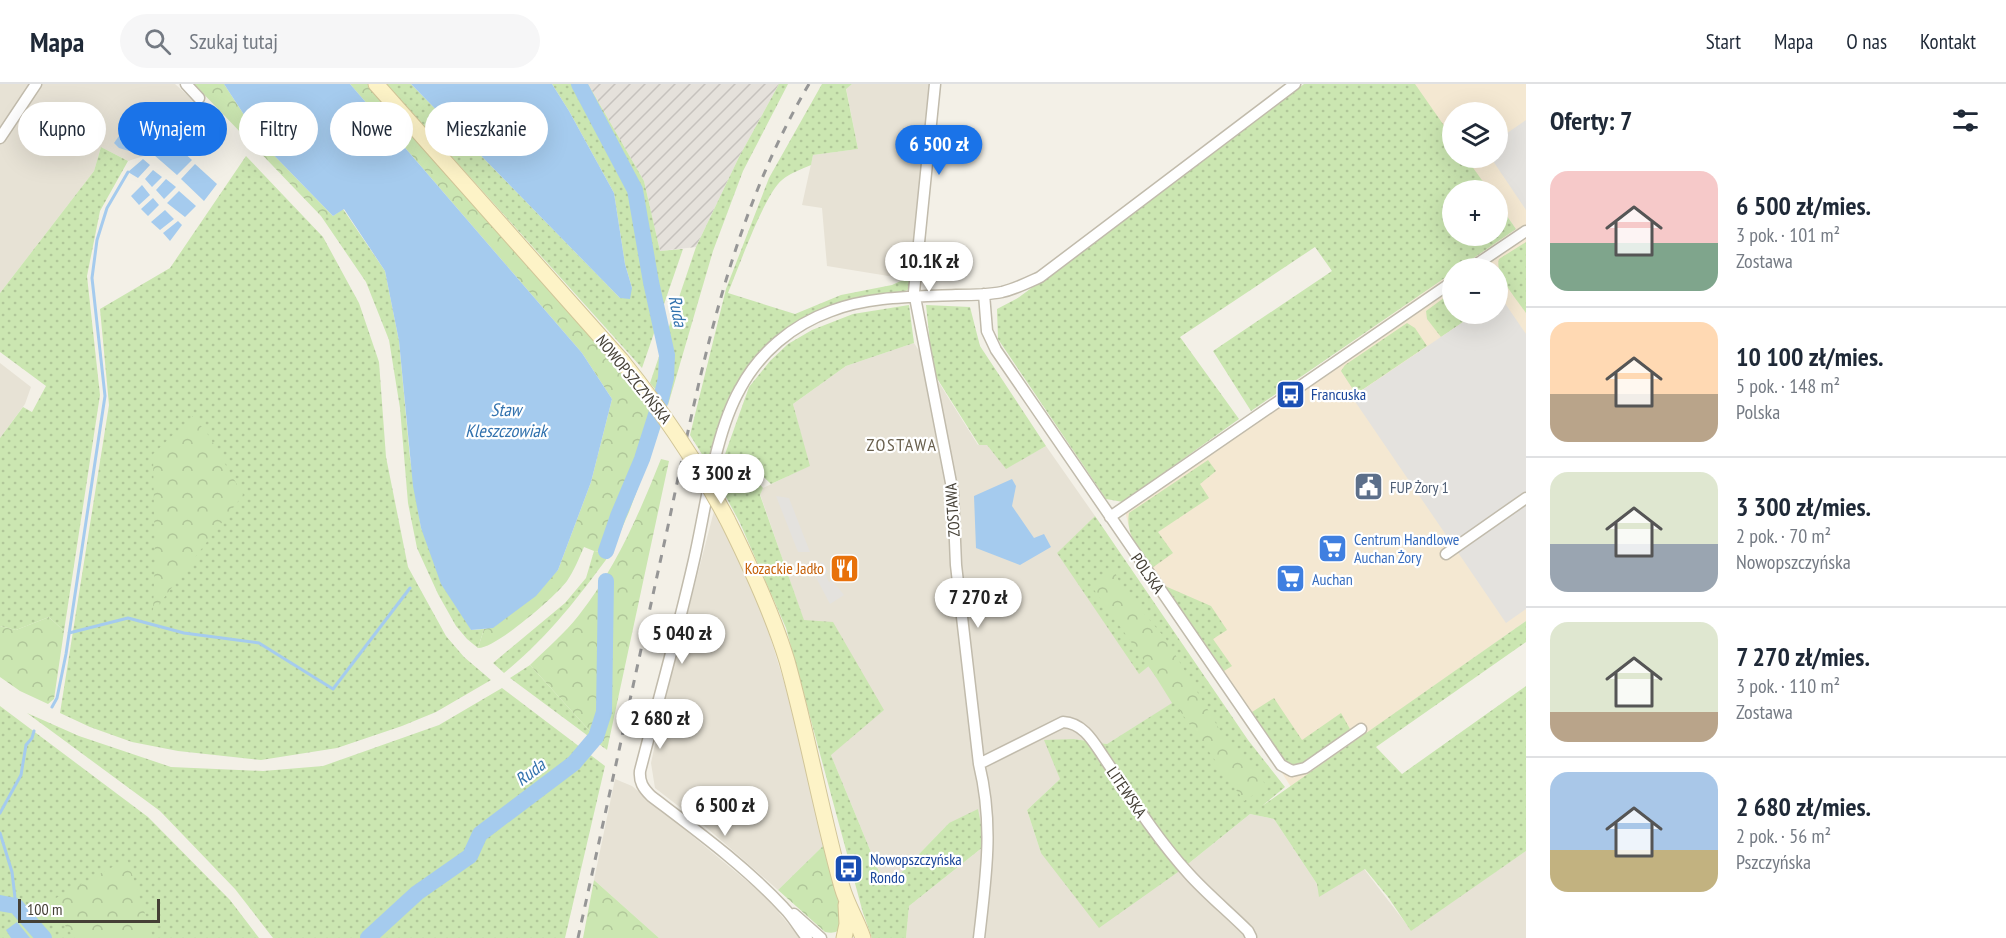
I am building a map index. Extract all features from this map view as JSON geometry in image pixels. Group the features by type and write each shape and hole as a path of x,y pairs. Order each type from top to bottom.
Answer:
{"main road":[{"name":"NOWOPSZCZYŃSKA","path":"376,84 622,361 682,441 727,519 749,562 770,612 786,660 846,903 847,924 844,938"},
{"name":"NOWOPSZCZYŃSKA","path":"846,903 863,938"}],"street":[{"path":"186,84 198,98"},
{"name":"ZOSTAWA","path":"935,84 915,297 953,493 956,565 980,764 986,793 989,857 979,938"},
{"path":"821,938 737,865 651,796 640,782 640,771 688,585 720,441 740,388 772,347 812,319 859,302 984,294 1022,286 1053,268 1295,84"},
{"path":"0,138 31,86"},
{"path":"1487,258 1526,231"},
{"path":"1110,517 1442,289"},
{"name":"POLSKA","path":"984,294 987,331 996,350 1284,768 1293,771 1305,768 1361,729"},
{"path":"1446,554 1526,498"},
{"name":"LITEWSKA","path":"980,764 1063,722 1077,725 1091,738 1152,830 1189,874 1248,931 1250,937"},
{"path":"786,909 807,938"}],"shaded area":[{"path":"0,84 175,84 195,102 118,102 118,156 106,150 106,102 18,102 18,156 98,156 94,171 0,293"},
{"path":"588,84 779,84 739,157 696,247 660,251 644,181"},
{"path":"852,84 930,84 913,280 827,266 822,208 802,205 813,155 858,149 846,88"},
{"path":"1414,84 1526,84 1526,621 1291,787 1131,536 1123,502 1442,280 1442,324 1508,324 1508,258 1474,258 1491,246 1508,246 1508,234 1516,229 1508,218 1508,180 1481,180 1472,168 1508,168 1508,102 1442,102 1442,124"},
{"path":"1526,120 1526,210 1508,180 1498,168 1508,168 1508,132"},
{"path":"118,156 144,156 128,161"},
{"path":"1508,308 1526,334 1526,609 1506,623 1352,397 1460,324 1508,324"},
{"path":"914,343 978,445 987,445 1006,468 1046,446 1095,516 1058,553 1139,673 1149,666 1173,703 1107,744 1074,739 1060,779 1027,810 1041,853 1178,872 1250,814 1274,819 1317,884 1364,869 1411,930 1526,851 1526,938 906,938 909,906 983,847 949,823 892,882 882,879 831,755 804,621 760,494 763,488 809,466 793,404 846,366"},
{"path":"0,363 31,387 25,404 0,438"},
{"path":"776,496 789,498 810,552 798,552"},
{"path":"714,511 755,588 793,711 826,843 778,890 707,828 655,788 651,763"},
{"path":"823,562 829,582 832,580 844,595 830,604 811,568"},
{"path":"615,779 632,786 765,896 800,938 659,938 594,880"}],"green space":[{"path":"194,84 224,84 239,107 239,131 227,118 227,102 211,102"},
{"path":"350,84 368,84 384,102 366,102"},
{"path":"386,84 411,84 429,102 425,102 425,127 413,114 413,102 402,102"},
{"path":"552,84 588,84 644,181 660,251 683,249 642,368 451,156 481,156 620,298 632,288 625,264 614,193"},
{"path":"779,84 788,84 743,171 713,251 668,405 650,383 696,247 739,157"},
{"path":"822,84 852,84 846,89 858,149 813,155 811,165 782,180 760,215 728,293 795,314 841,295 892,285 905,279 909,280 909,289 895,295 854,298 826,307 807,316 774,339 759,353 734,387 722,413 708,464 690,435 726,289 769,178"},
{"path":"1304,84 1415,84 1442,123 1442,168 1473,168 1482,180 1442,180 1442,246 1491,246 1474,258 1442,258 1442,280 1251,411 1213,351 1332,271 1315,247 1180,337 1239,419 1123,502 1106,499 998,339 997,309 1018,298"},
{"path":"413,135 425,149 425,156 431,156 620,371 661,425 629,512 611,553 584,547 570,577 551,598 498,640 478,648 484,629 495,626 558,570 591,482 612,399 582,353 412,156"},
{"path":"106,150 128,161 100,211 87,276 100,395 64,631 49,617 16,630 0,626 0,438 23,407 32,412 46,386 0,352 0,293 94,171 98,156 106,156"},
{"path":"246,156 323,237 359,303 379,362 386,457 408,567 446,636 464,657 491,680 436,712 402,726 337,748 261,760 178,751 132,742 60,713 109,405 100,309 170,268"},
{"path":"263,156 275,156 333,216 321,216"},
{"path":"343,209 385,271 399,341 410,458 421,528 471,630 484,629 478,648 456,626 417,548 408,503 400,408 389,340 366,282 321,216 333,216"},
{"path":"1508,218 1516,229 1508,234"},
{"path":"1526,242 1526,313 1508,288 1508,258 1501,258"},
{"path":"1442,299 1442,324 1460,324 1441,337 1427,319 1426,311"},
{"path":"909,305 914,343 846,366 793,404 810,466 771,484 755,469 724,457 749,387 770,361 788,344 812,330 853,314"},
{"path":"926,305 970,307 980,346 1046,446 1006,469 987,445 979,445 933,372"},
{"path":"1407,323 1415,328 1427,346 1356,394 1341,371 1345,365"},
{"path":"193,416 209,436 243,495 153,612 155,559 153,454"},
{"path":"661,459 669,461 607,750 530,665 574,622 604,579 635,520"},
{"path":"1208,460 1216,471 1200,484 1209,498 1158,532 1173,553 1152,568 1131,535 1129,513"},
{"path":"724,467 755,479 763,488 760,495 804,620 833,622 884,710 831,755 882,879 892,882 949,823 978,809 984,840 983,847 909,906 906,938 872,938 863,913 786,628 740,523 718,482"},
{"path":"1095,516 1248,740 1285,787 1262,806 1526,621 1526,642 1376,747 1402,774 1526,686 1526,851 1411,931 1365,869 1319,897 1317,884 1274,819 1250,814 1178,872 1099,928 1041,853 1027,810 1060,779 1044,740 1074,739 1107,744 1172,703 1149,666 1139,674 1057,553"},
{"path":"594,551 611,553 562,616 504,673 493,663 565,603 586,578"},
{"path":"1114,570 1122,588 1166,639 1221,732 1267,786 1244,801 1092,587"},
{"path":"1165,586 1211,606 1227,630 1213,639 1232,666 1224,671"},
{"path":"49,617 64,631 54,699 48,704 20,691 0,677 0,626 16,630"},
{"path":"530,665 607,750 510,678"},
{"path":"502,688 605,766 565,938 273,938 235,889 160,811 27,713 79,736 171,767 263,771 323,766 439,725"},
{"path":"1274,698 1302,740 1341,713 1350,729 1303,764 1295,765 1286,762 1252,712"},
{"path":"0,706 148,817 230,900 259,938 0,938"},
{"path":"826,843 842,920 840,929 832,933 825,932 778,890"},
{"path":"127,859 153,938 75,938 47,903"},
{"path":"594,880 659,938 583,938"}],"water":[{"name":"Staw Kleszczowiak","path":"224,84 350,84 366,102 330,102 330,156 412,156 582,353 612,399 591,482 558,570 536,596 493,628 471,630 441,584 421,528 413,486 399,341 385,271 344,209 333,216 275,156 318,156 318,102 239,102 239,107"},
{"path":"411,84 552,84 614,193 625,264 632,288 630,299 620,298 481,156 548,156 548,102 429,102"},
{"path":"155,156 188,156 192,160 177,175"},
{"path":"143,159 150,165 138,178 128,172"},
{"path":"195,164 217,184 204,201 181,179"},
{"path":"153,170 162,177 152,187 145,179"},
{"path":"166,179 176,187 164,199 156,190"},
{"path":"142,185 150,195 139,205 131,196"},
{"path":"179,191 196,206 185,217 167,203"},
{"path":"153,198 159,205 148,216 141,209"},
{"path":"165,210 174,219 160,230 151,222"},
{"path":"178,221 182,225 170,241 163,233"},
{"path":"1012,479 1016,486 1012,506 1034,538 1044,534 1051,547 1020,565 976,548 974,496"},
{"path":"17,922 30,938 11,938 6,930"}],"waterway":[{"name":"Ruda","path":"579,84 635,190 651,282 667,355 666,378 661,399 642,459 606,551"},
{"path":"52,707 57,698 66,654 105,396 92,278 97,240 107,208 128,172"},
{"name":"Ruda","path":"368,938 417,893 470,856 480,834 574,763 596,737 604,712 606,581"},
{"path":"69,633 128,618 184,633 259,643 333,689 410,588"},
{"path":"0,813 21,775 26,745 34,731"},
{"path":"0,833 12,872 16,906"},
{"path":"0,903 16,906 44,938"}],"railway":[{"path":"578,938 692,412 720,299 758,189 781,136 809,84"}],"place":[{"name":"Francuska","path":"1290,394"},
{"name":"FUP Żory 1","path":"1369,487"},
{"name":"Centrum Handlowe Auchan Żory","path":"1333,548"},
{"name":"Kozackie Jadło","path":"845,568"},
{"name":"Auchan","path":"1291,579"},
{"name":"Nowopszczyńska Rondo","path":"849,868"}],"district":[{"name":"ZOSTAWA","path":"902,444"}]}
